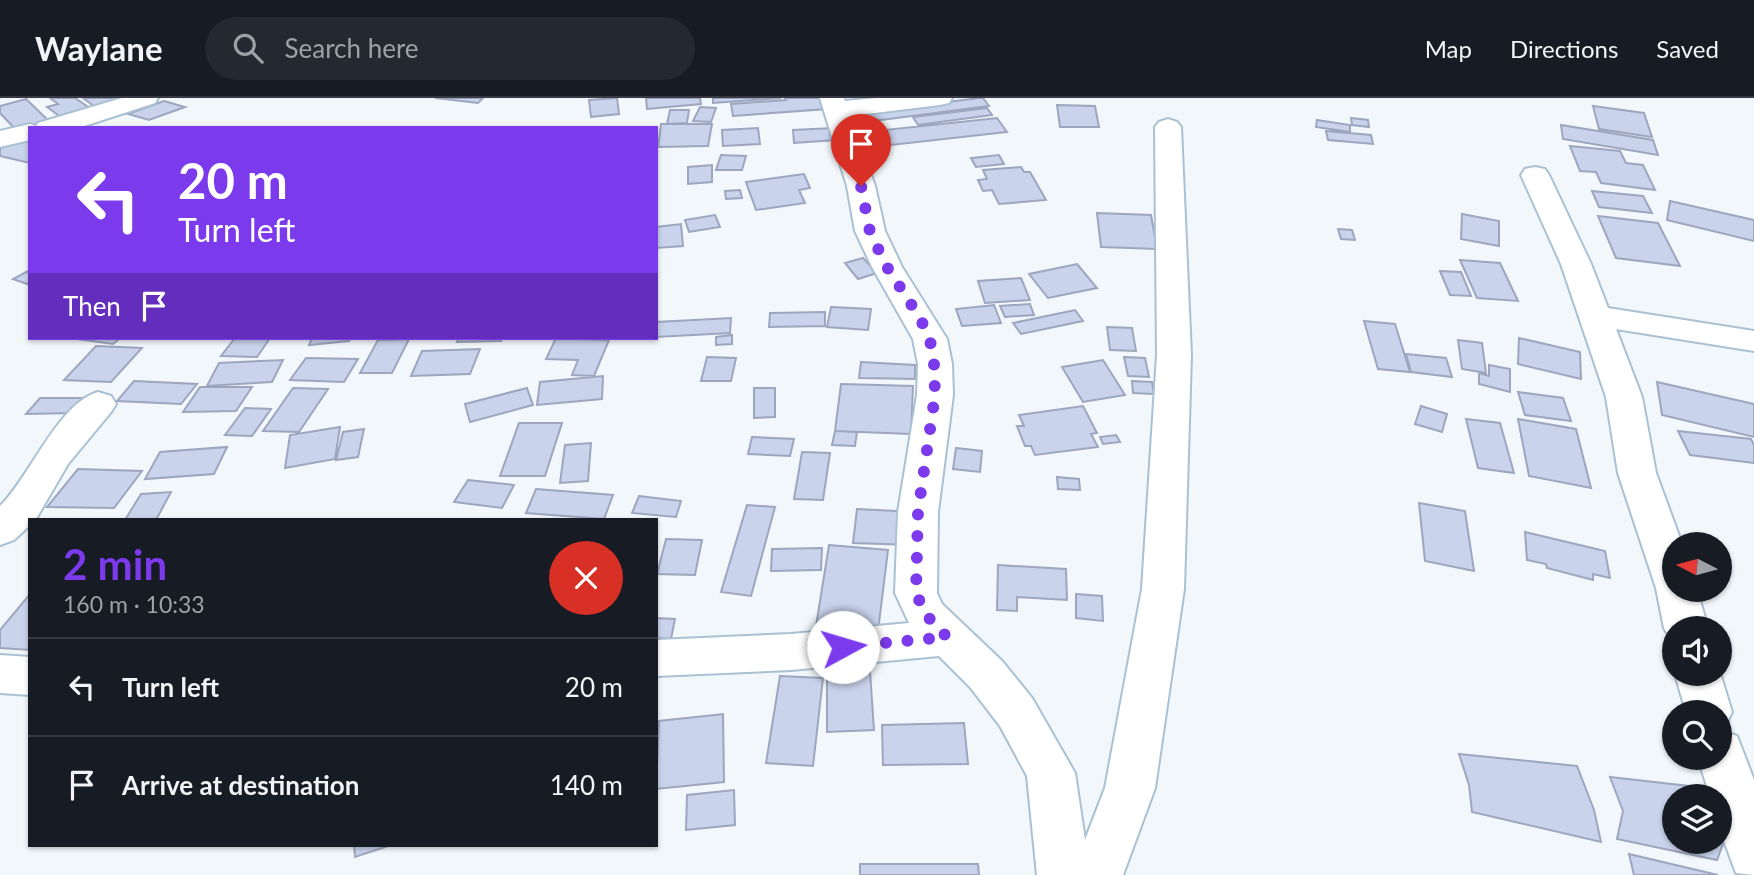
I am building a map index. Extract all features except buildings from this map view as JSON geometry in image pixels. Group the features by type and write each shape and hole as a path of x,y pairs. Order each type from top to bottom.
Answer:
{"street":[{"path":"55,126 146,98"},
{"path":"940,98 834,104 861,186 870,232 887,267 909,299 930,340 935,395 918,512 916,593 926,615 986,674 1016,712 1051,773 1063,875"},
{"path":"1097,875 1130,789 1163,589 1174,355 1168,127"},
{"path":"0,139 28,132"},
{"path":"1535,174 1576,264 1624,397 1637,473 1662,546"},
{"path":"1595,316 1754,341"},
{"path":"0,530 22,509 54,456 98,404"},
{"path":"658,658 791,652 947,637"},
{"path":"0,674 28,676"},
{"path":"1726,770 1754,856"}],"route":[{"path":"843,647 947,637 926,615 916,593 918,512 935,395 930,340 909,299 887,267 870,232 861,186"}]}
